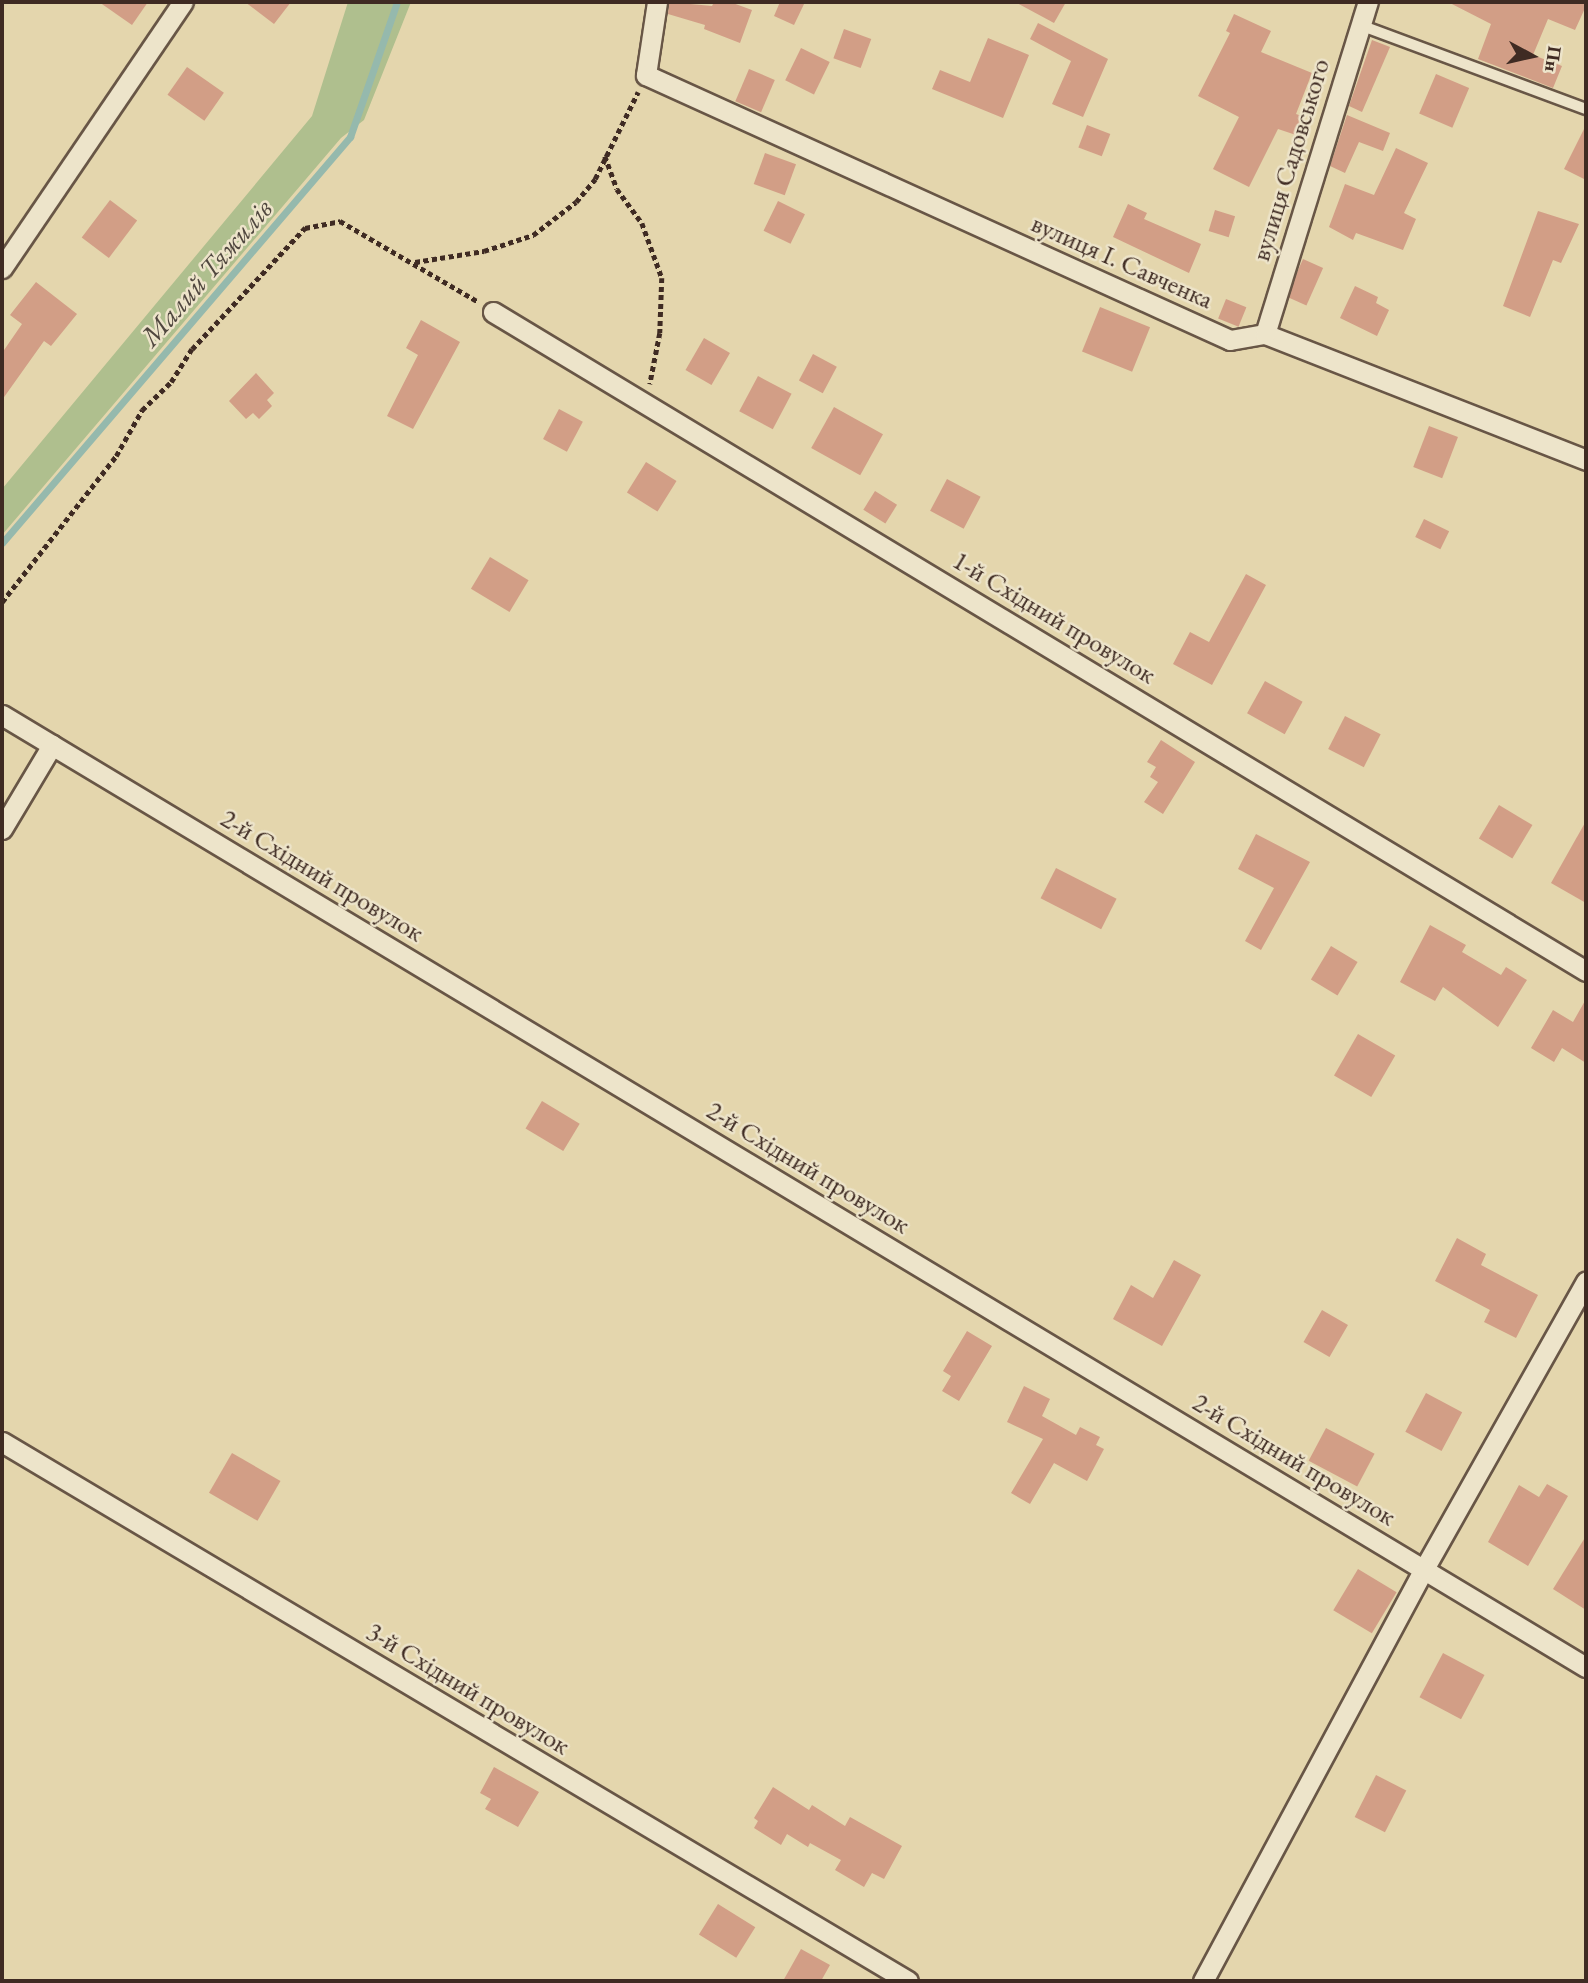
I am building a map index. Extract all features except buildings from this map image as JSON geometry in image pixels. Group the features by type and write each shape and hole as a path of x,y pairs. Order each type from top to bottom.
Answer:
{"street":[{"path":"2,268 183,2"},
{"path":"646,75 657,2"},
{"name":"вулиця Садовського","path":"1265,334 1368,2"},
{"name":"вулиця І. Савченка","path":"646,75 1230,340 1265,334"},
{"name":"1-й Східний провулок","path":"493,312 1586,971"},
{"path":"1265,334 1586,460"},
{"name":"2-й Східний провулок","path":"2,715 1586,1667"},
{"path":"2,829 52,745"},
{"path":"1203,1981 1424,1569 1586,1281"},
{"name":"3-й Східний провулок","path":"2,1442 908,1981"}],"lane":[{"path":"1360,25 1586,109"}],"path":[{"path":"415,262 484,251 533,235 576,202 595,179 604,155 646,75"},
{"path":"604,155 617,189 642,223 663,278 660,333 648,404"},
{"path":"2,603 116,456 142,410 171,383 192,349 305,228 340,221 415,262 493,312"}],"green space":[{"path":"348,2 411,2 364,120 341,138 2,535 2,489 312,116"}],"waterway":[{"name":"Малий Тяжилів","path":"2,543 350,137 397,2"}]}
